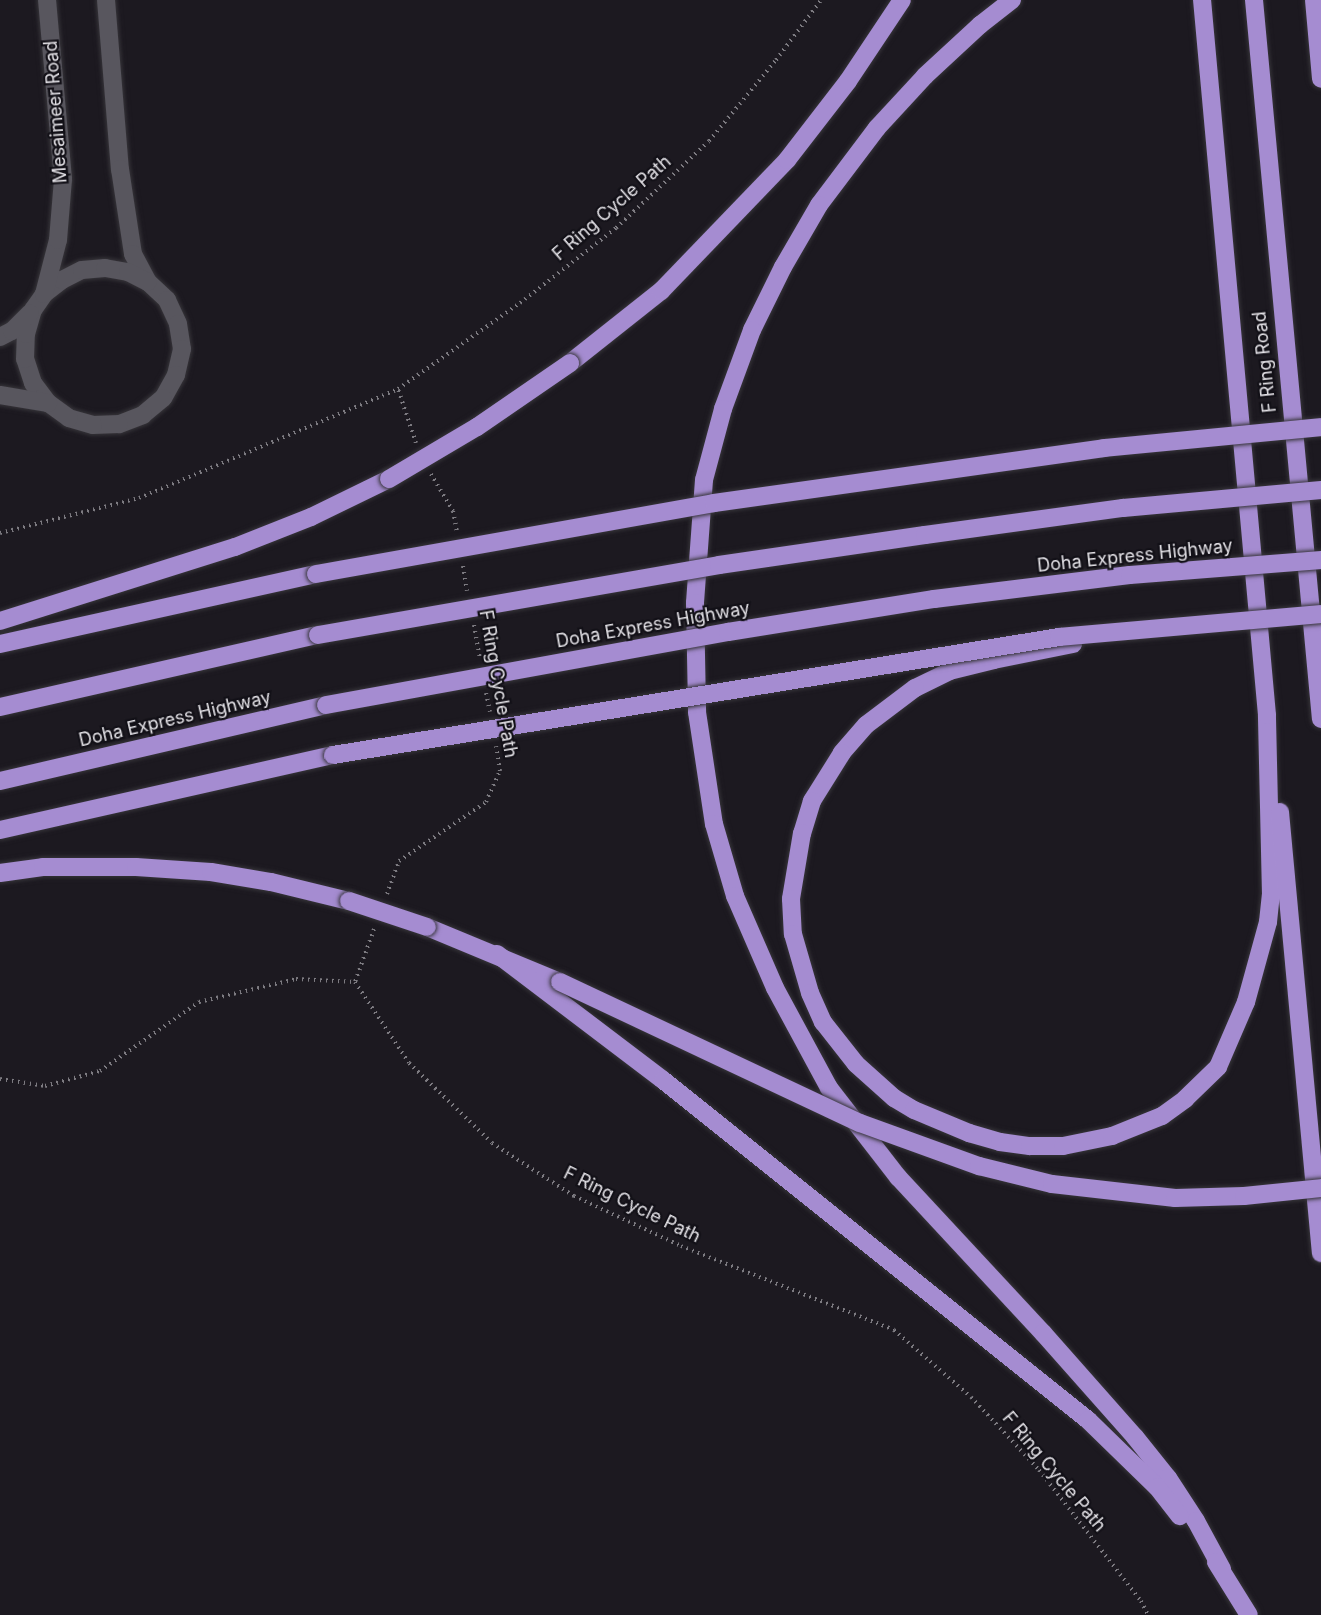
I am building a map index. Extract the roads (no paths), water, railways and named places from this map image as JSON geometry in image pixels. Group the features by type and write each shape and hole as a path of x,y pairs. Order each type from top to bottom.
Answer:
{"highway":[{"path":"0,621 235,547 311,517 389,479 477,428 570,363 661,291 787,160 848,81 902,0"},
{"path":"1012,0 980,25 925,76 878,128 819,205 783,267 752,330 723,409 704,480 694,603 697,712 714,824 735,896 775,988 829,1088 898,1177 1043,1333 1135,1437 1174,1487 1196,1521 1249,1615"},
{"path":"1202,0 1267,715 1276,775 1321,1253"},
{"name":"F Ring Road","path":"1254,0 1321,719"},
{"path":"1314,0 1321,79"},
{"path":"0,644 316,574 714,503 1104,448 1321,427"},
{"path":"0,707 318,635 719,565 1123,508 1321,490"},
{"name":"Doha Express Highway","path":"0,781 326,705 728,632 934,599 1131,575 1321,560"},
{"path":"0,830 333,755 1059,636 1321,614"},
{"path":"1158,626 1114,639 1055,647 950,671 915,688 866,725 842,753 812,801 802,833 791,899 793,934 810,993 823,1022 856,1064 894,1098 922,1114 969,1133 1000,1142 1030,1146 1063,1146 1112,1136 1162,1116 1185,1099 1218,1066 1246,1002 1268,922 1271,895 1267,715"},
{"path":"0,873 55,867 135,867 211,872 271,882 349,901 497,954 860,1124 980,1166 1052,1184 1174,1197 1244,1197 1321,1188"},
{"path":"497,954 663,1080 1088,1420 1157,1486 1222,1569"}],"street":[{"name":"Mesaimeer Road","path":"44,294 58,240 63,179 47,0"},
{"path":"106,0 120,169 133,254 148,282"},
{"path":"0,337 12,331 33,310 44,294 62,280 82,270 105,268 128,272 148,282 167,300 178,324 180,341 176,375 163,398 143,415 119,424 93,425 77,420 48,403 0,395"},
{"path":"33,310 26,334 25,359 33,383 48,403"}]}
